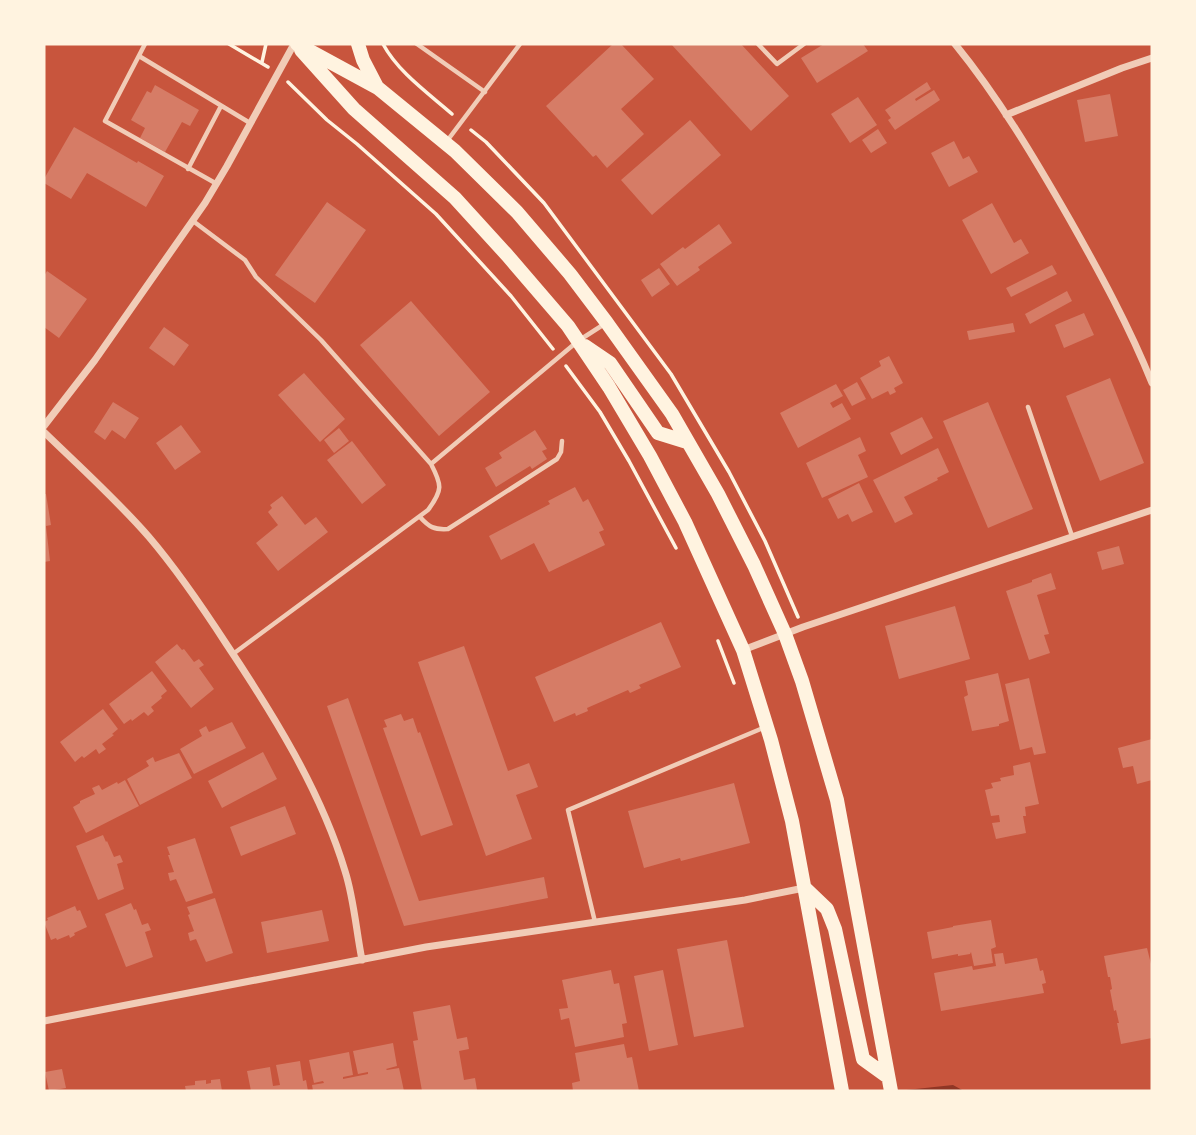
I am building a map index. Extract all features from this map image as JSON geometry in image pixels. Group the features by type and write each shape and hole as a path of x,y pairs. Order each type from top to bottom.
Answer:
{"main road":[{"path":"295,44 378,88 445,142 517,212 570,274 672,414 718,494 785,634 802,681 837,800 889,1084"},
{"path":"295,44 354,109 455,198 508,255 568,326 662,478 743,650 767,726 792,821 841,1088"},
{"path":"358,44 378,88"},
{"path":"578,341 610,363 658,433 687,442"},
{"path":"805,888 827,909 835,929 863,1059 889,1084"}],"street":[{"path":"44,426 192,221 216,184 295,44"},
{"path":"955,44 1041,169 1102,277 1141,354 1152,383"},
{"path":"1006,115 1152,58"},
{"path":"44,432 149,537 180,576 255,688 305,776 334,839 346,874 362,960"},
{"path":"743,650 1152,510"},
{"path":"44,1021 426,947 745,900 805,888"}],"lane":[{"path":"145,44 105,121 216,184"},
{"path":"417,44 485,92"},
{"path":"428,52 432,44"},
{"path":"445,142 520,44"},
{"path":"758,44 777,64 804,44"},
{"path":"139,56 250,124"},
{"path":"188,169 221,106"},
{"path":"192,221 246,260 256,277 321,340 431,464 440,482 438,498 428,510 233,654"},
{"path":"431,464 578,341 607,323"},
{"path":"1028,407 1072,536"},
{"path":"419,517 436,530 448,529 558,459 562,441"},
{"path":"595,922 568,810 767,726"}],"path":[{"path":"262,63 266,44"},
{"path":"383,44 400,68 486,142 544,202 671,374 759,529 803,628"}],"shaded area":[{"path":"953,1085 964,1091 897,1091"}],"building":[{"path":"613,44 621,44 654,79 621,109 644,134 607,168 596,155 593,157 546,106"},
{"path":"671,44 741,44 789,96 751,131"},
{"path":"824,44 863,44 868,51 817,83 801,58"},
{"path":"927,82 931,89 915,99 916,101 934,90 940,100 895,130 885,110"},
{"path":"155,85 199,110 190,126 182,122 165,152 140,138 145,128 131,120 147,91 151,93"},
{"path":"1110,94 1118,136 1085,142 1077,100"},
{"path":"858,97 877,125 850,143 831,114"},
{"path":"690,120 721,155 652,215 621,180"},
{"path":"74,127 164,176 146,207 87,173 71,199 44,183"},
{"path":"878,129 887,143 871,153 862,140"},
{"path":"954,141 963,159 969,156 978,172 949,187 931,153"},
{"path":"327,202 366,230 315,303 275,275"},
{"path":"992,203 1014,243 1021,239 1029,253 991,274 962,220"},
{"path":"719,224 732,243 677,286 660,264"},
{"path":"1052,265 1057,274 1011,297 1006,288"},
{"path":"659,268 670,284 652,297 641,280"},
{"path":"47,271 87,299 59,338 44,327 44,276"},
{"path":"1067,291 1072,301 1030,324 1025,314"},
{"path":"411,301 490,392 439,436 360,345"},
{"path":"1084,313 1094,335 1064,348 1055,325"},
{"path":"1013,323 1015,332 969,340 967,331"},
{"path":"164,327 189,345 174,366 149,348"},
{"path":"889,356 903,383 894,388 896,392 890,395 888,391 872,399 860,378 881,366 879,361"},
{"path":"304,373 345,419 320,442 278,395"},
{"path":"1110,378 1144,463 1100,481 1066,396"},
{"path":"857,382 866,399 852,406 843,390"},
{"path":"836,384 843,396 830,403 833,408 842,403 851,419 798,448 780,413"},
{"path":"113,402 139,418 125,439 112,430 105,440 94,432"},
{"path":"988,402 1033,509 988,528 943,421"},
{"path":"922,417 933,438 901,455 890,433"},
{"path":"181,425 201,452 175,470 156,443"},
{"path":"339,428 349,441 334,453 324,440"},
{"path":"535,430 547,449 542,451 547,459 496,487 485,468 502,458 499,453"},
{"path":"860,437 866,451 858,455 868,477 822,498 806,463"},
{"path":"352,441 386,485 362,504 327,460"},
{"path":"938,448 949,472 904,497 913,514 895,523 873,480"},
{"path":"859,483 873,512 852,522 848,514 838,519 828,499"},
{"path":"575,487 583,502 588,499 604,530 599,532 605,545 549,572 534,543 501,560 489,536 550,504 548,501"},
{"path":"44,494 51,525 46,526 50,561 44,562"},
{"path":"282,496 305,525 316,517 328,532 278,571 256,543 278,525 268,512 272,508 270,505"},
{"path":"1119,546 1124,564 1102,570 1097,552"},
{"path":"1051,573 1056,589 1037,595 1049,634 1044,635 1050,653 1029,660 1006,591"},
{"path":"955,606 970,659 899,679 885,626"},
{"path":"661,622 681,667 639,685 641,688 630,693 628,690 587,708 588,711 554,722 535,677"},
{"path":"177,644 194,662 199,659 204,665 199,668 214,689 191,708 155,662"},
{"path":"464,646 508,771 529,763 538,787 516,795 532,839 486,856 418,662"},
{"path":"152,671 167,691 151,707 154,711 148,716 144,712 124,724 109,704"},
{"path":"998,673 1009,721 999,726 972,731 964,697 968,695 965,681"},
{"path":"1029,678 1046,753 1034,755 1032,747 1020,750 1005,684"},
{"path":"348,698 419,901 544,877 548,898 404,926 327,706"},
{"path":"103,709 118,729 102,744 106,749 99,754 96,749 75,762 60,742"},
{"path":"401,714 404,721 413,718 418,733 420,732 453,825 421,836 383,728 387,727 384,720"},
{"path":"232,722 246,748 194,774 180,749 202,736 199,730 206,726 209,732"},
{"path":"1152,739 1152,780 1137,784 1133,766 1123,768 1118,748"},
{"path":"263,752 277,779 222,808 208,781"},
{"path":"179,753 192,778 140,805 127,779 149,766 146,761 153,757 155,762"},
{"path":"1030,762 1039,804 1025,807 1026,816 1023,816 1026,833 996,839 992,823 1000,822 999,815 991,816 985,790 993,788 991,783 1001,781 1000,778 1014,775 1013,766"},
{"path":"125,780 139,806 86,833 73,807 95,794 92,788 99,785 102,790"},
{"path":"734,783 750,843 644,868 628,811"},
{"path":"285,806 296,834 241,856 230,827"},
{"path":"103,835 114,857 120,855 123,862 117,864 124,889 98,900 76,846"},
{"path":"195,838 213,893 186,902 176,879 170,881 168,873 174,872 167,847"},
{"path":"215,898 233,953 206,962 196,939 190,941 188,933 194,931 187,907"},
{"path":"131,903 142,925 148,923 151,930 145,932 153,957 126,967 105,914"},
{"path":"75,906 77,911 80,910 87,927 70,938 69,935 51,940 44,922 47,918"},
{"path":"322,910 329,941 267,953 261,922"},
{"path":"991,920 996,947 991,949 993,963 974,966 971,952 932,959 927,932"},
{"path":"727,940 744,1027 694,1037 677,949"},
{"path":"1147,948 1152,968 1152,1038 1121,1044 1104,956"},
{"path":"1003,953 1005,964 1037,958 1046,983 1042,984 1044,993 941,1011 934,973 972,966 973,970 996,966 994,954"},
{"path":"611,970 614,984 619,983 627,1023 622,1024 624,1037 575,1047 569,1018 561,1020 559,1009 568,1008 562,980"},
{"path":"663,970 678,1045 649,1051 634,976"},
{"path":"450,1005 457,1039 467,1037 469,1049 459,1051 464,1080 475,1078 477,1090 422,1091 413,1041 418,1040 413,1012"},
{"path":"393,1043 397,1066 386,1069 399,1068 404,1091 313,1091 312,1085 324,1083 314,1083 309,1060 349,1052 353,1075 343,1079 368,1074 358,1074 353,1051"},
{"path":"624,1044 627,1058 632,1057 639,1091 573,1091 572,1083 580,1081 575,1053"},
{"path":"300,1061 303,1081 306,1080 308,1091 251,1091 247,1071 270,1067 273,1086 280,1085 276,1065"},
{"path":"62,1069 66,1088 49,1091 45,1072"},
{"path":"220,1079 222,1091 186,1091 185,1086 195,1085 195,1081 206,1080 206,1084"}]}
